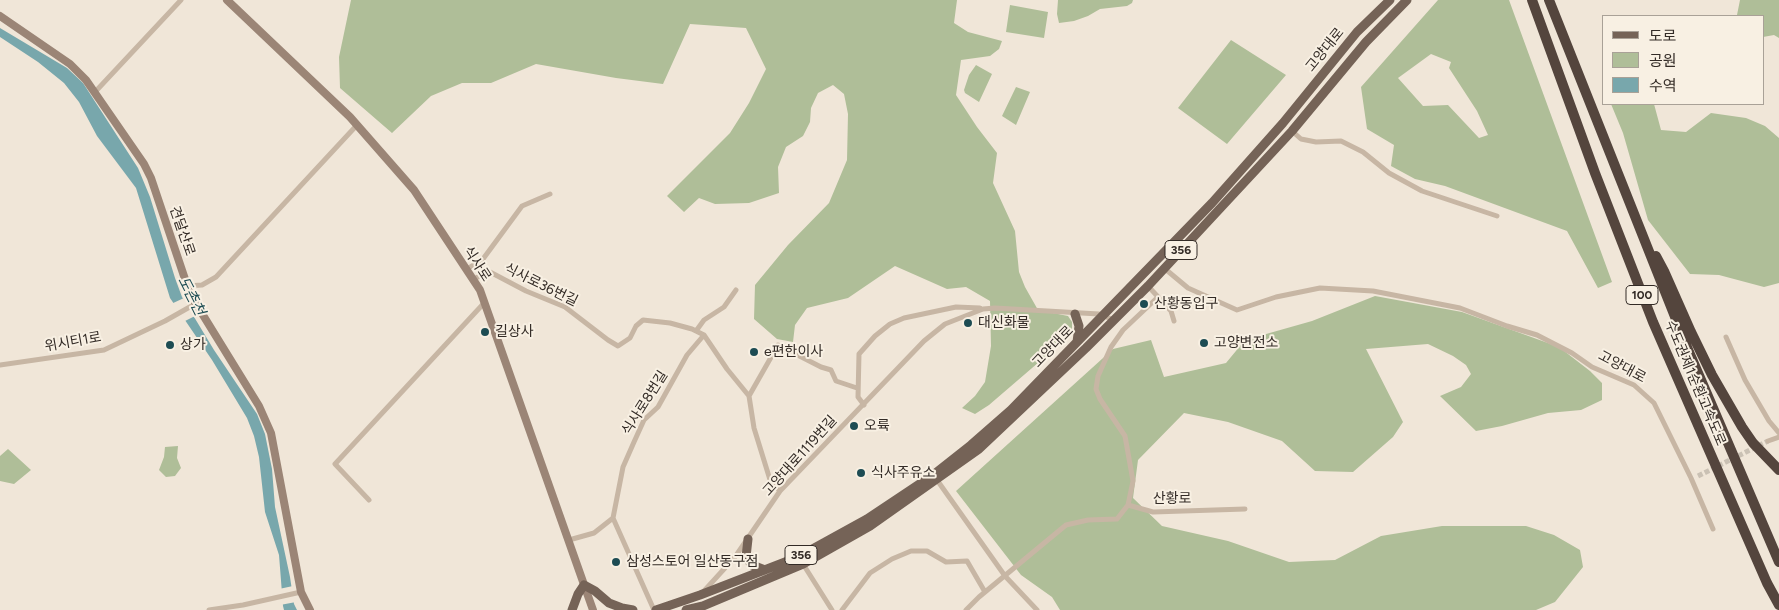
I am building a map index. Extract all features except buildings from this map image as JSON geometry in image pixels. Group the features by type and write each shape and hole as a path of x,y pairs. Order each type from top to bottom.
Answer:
{"highway":[{"name":"수도권제1순환고속도로","path":"1532,0 1621,242 1653,322 1766,584"},
{"name":"수도권제1순환고속도로","path":"1549,0 1689,352 1779,562"},
{"path":"1636,220 1664,271 1712,375 1753,443 1779,470"},
{"path":"1766,584 1779,605"},
{"path":"1766,584 1776,610"}],"main road":[{"name":"고양대로","path":"655,610 700,595 798,557 867,519 933,475 971,445 1011,410 1212,203 1283,123 1357,32 1390,0"},
{"name":"고양대로","path":"690,609 703,608 803,564 870,526 937,480 996,435 1148,286 1292,131 1366,42 1406,0"},
{"path":"1075,314 1079,326 1077,342"},
{"path":"748,539 746,557 752,564 765,570"},
{"path":"572,610 578,594 584,585 596,591 609,603 633,610"}],"street":[{"path":"95,92 181,0"},
{"name":"식사로","path":"227,0 357,125 414,190 480,290 593,610"},
{"name":"견달산로","path":"0,16 70,64 86,80 144,164 151,178 193,305 259,406 271,433 299,593 310,610"},
{"path":"187,286 202,284 216,277 357,125"},
{"path":"1292,131 1301,139 1316,142 1341,141 1363,152 1389,173 1422,191 1497,216"},
{"path":"467,269 484,259 522,206 550,194"},
{"name":"고양대로","path":"1164,268 1188,288 1237,310 1276,297 1320,288 1373,290 1460,308 1506,326 1538,335 1572,353 1592,367 1634,385 1654,403 1692,478 1713,528"},
{"name":"식사로36번길","path":"473,279 490,272 526,291 565,307 618,346 630,338 636,326 643,320 670,323 704,335"},
{"path":"1148,286 1171,311 1174,321"},
{"path":"696,331 704,320 724,307 736,290"},
{"path":"966,610 1066,525 1088,520 1117,519 1128,505 1133,481 1125,436 1100,399 1096,389 1098,376 1111,347 1123,330 1158,297"},
{"path":"369,500 334,464 484,302"},
{"name":"위시티1로","path":"0,365 104,350 193,305"},
{"name":"고양대로1119번길","path":"864,405 858,397 857,388 859,354 875,336 890,324 904,318 956,307 1075,314 1091,313 1114,320"},
{"name":"고양대로1119번길","path":"700,595 735,557 780,492 924,341 945,324 983,308"},
{"path":"704,335 726,369 750,396 754,428 771,483 780,492"},
{"name":"식사로8번길","path":"613,518 623,467 644,420 658,407 687,355 704,335"},
{"path":"1726,337 1745,380 1779,435 1768,441"},
{"path":"750,396 778,345 821,368 831,370 836,381 857,388"},
{"path":"1692,478 1698,476"},
{"path":"937,480 1005,576 1036,610"},
{"name":"산황로","path":"1128,505 1153,512 1245,509"},
{"path":"569,540 594,533 613,518 655,610"},
{"path":"842,610 845,609 853,594 870,573 911,550 927,551 946,562 967,560 985,592"},
{"path":"803,564 832,610"},
{"path":"209,610 243,608 274,598 299,593"},
{"path":"700,595 703,608"},
{"path":"690,609 700,595"}],"green space":[{"path":"351,0 957,0 954,23 968,32 1002,41 999,49 990,56 961,60 956,95 997,153 993,183 1015,231 1019,272 1025,287 1038,310 1068,316 1072,322 1072,330 1053,350 989,405 975,414 962,408 975,396 985,382 991,346 990,301 966,287 947,289 895,266 848,298 807,308 795,325 793,342 777,339 754,319 755,285 788,245 829,203 847,160 848,114 844,94 833,85 818,93 811,108 810,122 803,136 786,147 778,167 779,193 749,203 715,204 699,198 684,212 667,196 730,133 749,103 766,69 746,28 690,24 663,84 536,64 491,83 462,83 431,96 392,133 340,88 339,57"},
{"path":"1058,0 1133,0 1127,6 1100,9 1074,21 1059,23 1057,14"},
{"path":"1438,0 1509,0 1612,282 1598,288 1567,231 1445,186 1415,179 1391,166 1394,145 1367,129 1361,87","holes":["1431,54 1451,62 1449,68 1477,111 1488,135 1479,138 1448,105 1423,106 1398,78"]},
{"path":"1740,0 1779,0 1779,38 1774,35 1764,37 1764,15 1737,15"},
{"path":"1010,5 1048,12 1044,38 1006,32"},
{"path":"1231,40 1286,75 1227,144 1178,108"},
{"path":"976,65 992,74 979,102 965,93 964,90 969,75"},
{"path":"1016,87 1030,92 1016,125 1002,116"},
{"path":"1611,105 1654,105 1661,130 1686,132 1711,113 1746,118 1765,126 1779,138 1779,283 1764,287 1719,275 1690,274 1648,220 1623,133"},
{"path":"1375,296 1462,312 1559,347 1602,383 1602,400 1581,410 1548,413 1476,431 1440,396 1461,387 1471,374 1466,365 1453,356 1428,344 1366,349 1403,422 1393,437 1353,472 1315,471 1282,441 1228,422 1184,413 1138,460 1133,498 1162,526 1228,541 1289,562 1335,560 1381,536 1442,526 1526,526 1554,535 1580,550 1583,567 1555,602 1536,610 1060,610 1052,597 1021,575 956,491 1113,349 1151,340 1164,377 1226,363 1245,340 1312,321"},
{"path":"178,446 177,458 181,468 175,476 166,477 159,470 164,457 165,447"},
{"path":"8,449 31,470 14,484 0,481 0,456"}],"water":[{"path":"0,28 67,68 83,83 138,168 150,197 182,297 214,350 257,414 265,434 272,469 275,507 294,604 297,610 284,610 283,606 279,555 265,512 259,457 254,436 247,418 212,360 170,298 136,188 97,136 79,102 64,83 38,62 0,37"}],"pier":[{"path":"184,298 195,316 183,322 171,304"},
{"path":"293,586 296,602 280,605 279,589"}],"tunnel":[{"path":"1698,476 1768,441"}],"place":[{"name":"산황동입구","path":"1144,304"},
{"name":"대신화물","path":"968,323"},
{"name":"길상사","path":"485,332"},
{"name":"고양변전소","path":"1204,343"},
{"name":"상가","path":"170,345"},
{"name":"e편한이사","path":"754,352"},
{"name":"오륙","path":"854,426"},
{"name":"식사주유소","path":"861,473"},
{"name":"삼성스토어 일산동구점","path":"616,562"}],"water label":[{"name":"도촌천","path":"191,296"}]}
